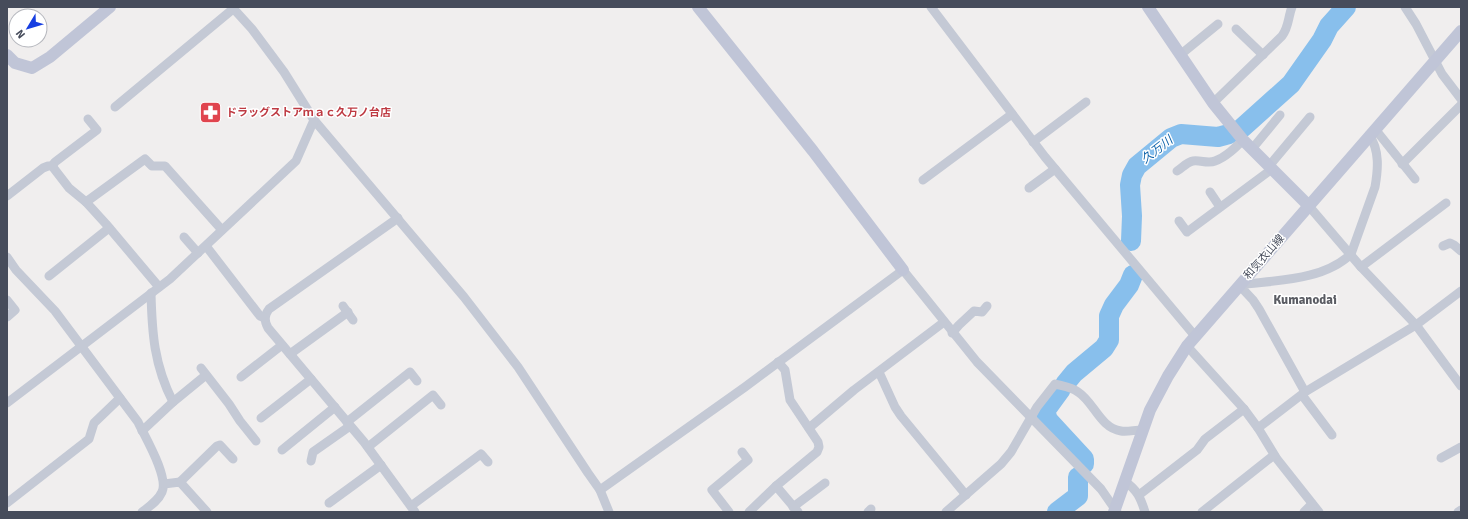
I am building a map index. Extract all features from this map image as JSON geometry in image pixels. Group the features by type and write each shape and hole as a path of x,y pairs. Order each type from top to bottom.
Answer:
{"street":[{"path":"7,55 15,63 32,68 50,57 110,7"},
{"path":"698,7 813,151 952,333 977,362 1101,489 1115,511"},
{"path":"931,7 1033,142 1244,409 1258,428 1274,455 1319,512"},
{"path":"1148,7 1213,103 1248,144 1308,206 1361,267 1416,325 1461,386"},
{"path":"1213,103 1282,36 1287,29 1289,14 1292,7"},
{"path":"1405,7 1416,24 1442,74 1461,98"},
{"path":"114,106 233,8 252,29 284,72 314,120 464,297 518,367 600,490 608,512"},
{"path":"1180,55 1218,24"},
{"path":"1236,29 1263,55"},
{"name":"和気衣山線","path":"1115,511 1150,410 1168,376 1191,341 1372,132 1461,32"},
{"path":"1033,142 1086,102"},
{"path":"1402,164 1461,105"},
{"path":"922,180 1012,114"},
{"path":"1177,171 1193,161 1210,163 1216,161 1248,144 1280,115"},
{"path":"1179,220 1187,232 1220,207 1270,167 1310,117"},
{"path":"7,196 43,168 52,166 55,162 97,130 88,119"},
{"path":"7,403 159,288 198,254 296,160 314,120"},
{"path":"1372,132 1415,180"},
{"path":"1239,285 1314,274 1332,268 1343,262 1351,254 1375,187 1377,176 1377,163 1372,132"},
{"path":"86,202 145,159 152,166 165,166 222,230"},
{"path":"52,166 69,188 86,202 109,228 159,288"},
{"path":"1029,188 1055,169"},
{"path":"1210,192 1220,207"},
{"path":"1361,267 1446,203"},
{"path":"398,218 269,309 265,314 268,328 368,447 413,509 481,454 488,462"},
{"path":"49,276 109,228"},
{"path":"184,237 198,254"},
{"path":"1443,246 1450,243 1454,244 1461,251"},
{"path":"206,246 260,316 265,318"},
{"path":"7,257 16,270 55,311 120,398 142,431 162,476 164,484 163,491 157,500 142,512"},
{"path":"600,490 903,270"},
{"path":"1239,285 1259,309 1303,393 1332,435"},
{"path":"1258,428 1303,393 1416,325 1461,291"},
{"path":"151,293 154,348 165,385 173,402"},
{"path":"7,300 15,310 7,317"},
{"path":"952,333 974,311 982,312 987,306"},
{"path":"290,354 345,309 353,320"},
{"path":"810,428 854,390 944,322"},
{"path":"240,377 282,345"},
{"path":"749,512 776,486 817,452 818,442 790,400 785,370 778,362"},
{"path":"142,431 204,372 230,404 240,421 256,441"},
{"path":"311,461 313,452 410,372 417,380"},
{"path":"879,372 895,407 901,416 966,495"},
{"path":"261,418 311,379"},
{"path":"946,512 1001,464 1011,452 1031,417 1055,384 1078,391 1088,400 1100,417 1110,427 1120,431 1142,430"},
{"path":"368,447 433,395 441,405"},
{"path":"7,504 89,439 94,422 120,398"},
{"path":"282,450 335,407"},
{"path":"1139,495 1197,450 1205,439 1244,409"},
{"path":"164,484 180,482 217,446 220,445 233,459"},
{"path":"1441,458 1461,447"},
{"path":"729,512 712,490 748,460 742,452"},
{"path":"1206,511 1274,455"},
{"path":"329,503 382,465"},
{"path":"180,482 207,512"},
{"path":"1125,482 1132,486 1139,495 1145,512"},
{"path":"776,486 796,509 825,483"},
{"path":"1304,512 1312,504"}],"waterway":[{"name":"久万川","path":"1242,128 1291,84 1322,40 1329,26 1346,7"},
{"name":"久万川","path":"1131,241 1132,216 1130,185 1132,175 1137,166 1171,138 1181,134 1218,137 1229,134"},
{"name":"久万川","path":"1065,384 1074,373 1104,348 1109,340 1109,316 1114,305 1129,285 1133,275"},
{"name":"久万川","path":"1061,389 1045,411 1048,420 1084,459 1084,464"},
{"name":"久万川","path":"1057,512 1078,496 1078,477"}],"place":[{"name":"ドラッグストアｍａｃ久万ノ台店","path":"211,112"}],"district":[{"name":"Kumanodai","path":"1305,300"}]}
